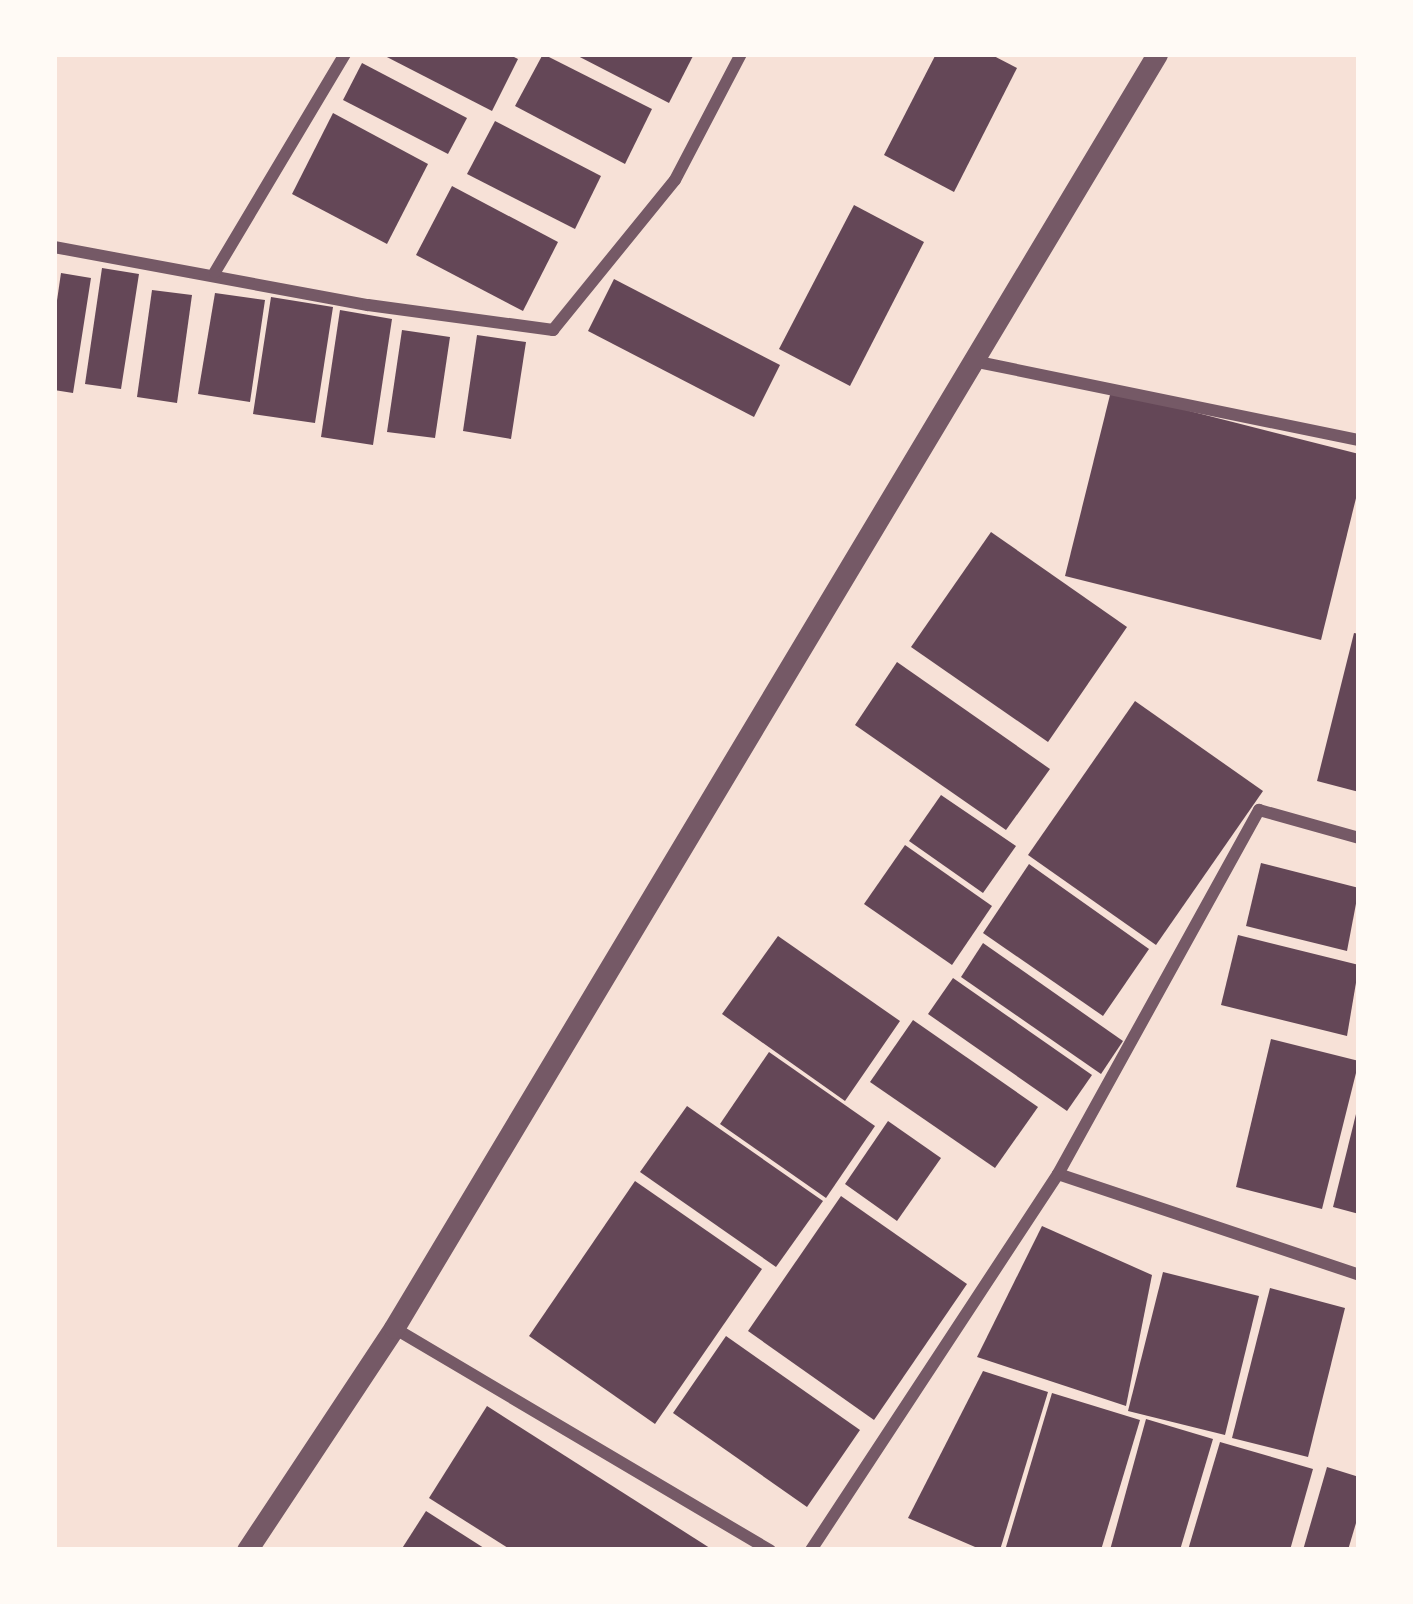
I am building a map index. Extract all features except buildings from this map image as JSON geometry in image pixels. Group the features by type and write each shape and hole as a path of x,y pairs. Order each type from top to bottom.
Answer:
{"street":[{"path":"215,272 345,54"},
{"path":"54,247 215,272 368,304 553,330 675,180 741,54"},
{"path":"247,1550 394,1328 1157,54"},
{"path":"973,361 1359,440"},
{"path":"811,1550 1058,1174 1259,810 1359,838"},
{"path":"1058,1174 1359,1275"},
{"path":"394,1328 770,1550"}]}
